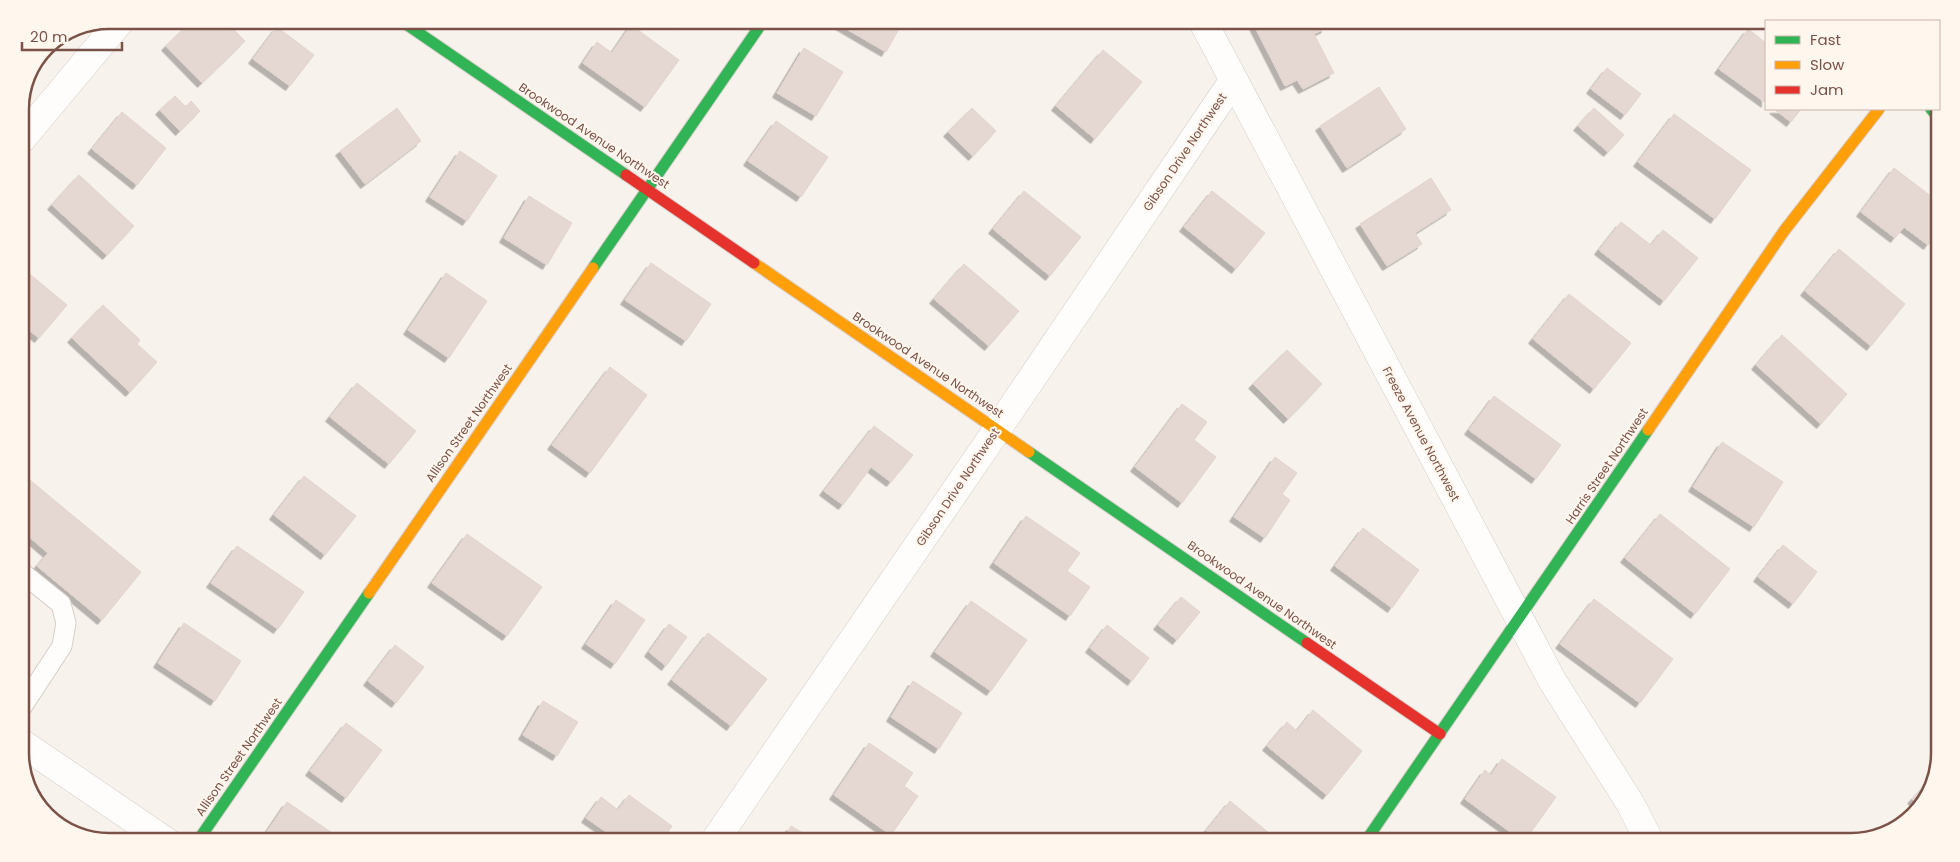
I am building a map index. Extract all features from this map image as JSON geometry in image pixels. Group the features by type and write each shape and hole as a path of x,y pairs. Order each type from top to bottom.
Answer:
{"street":[{"path":"29,129 113,29"},
{"name":"Brookwood Avenue Northwest","path":"413,29 1440,734"},
{"name":"Allison Street Northwest","path":"203,833 758,29"},
{"name":"Freeze Avenue Northwest","path":"1207,29 1553,682 1630,803 1645,833"},
{"name":"Gibson Drive Northwest","path":"720,833 1234,81"},
{"name":"Harris Street Northwest","path":"1371,833 1520,619 1784,231 1878,110"},
{"path":"29,748 154,833"}],"lane":[{"path":"29,578 61,604 66,623 62,646 29,696"}],"building":[{"path":"184,29 233,29 245,41 202,83 166,46"},
{"path":"276,29 280,29 314,55 290,86 253,59"},
{"path":"628,29 636,29 679,60 645,107 583,63 597,42 612,53"},
{"path":"847,29 899,29 886,52"},
{"path":"1256,29 1324,29 1314,34 1334,73 1303,89 1297,80 1285,86"},
{"path":"1748,29 1765,42 1765,102 1719,69"},
{"path":"804,48 843,72 816,116 777,93"},
{"path":"1103,50 1142,82 1095,139 1056,106"},
{"path":"1607,68 1641,94 1625,115 1591,89"},
{"path":"1379,87 1406,129 1347,168 1320,126"},
{"path":"175,96 186,107 191,101 200,111 180,131 160,110"},
{"path":"397,108 421,141 365,184 340,151"},
{"path":"972,108 996,131 973,156 948,132"},
{"path":"1594,108 1624,135 1608,152 1578,126"},
{"path":"1775,110 1800,110 1791,122"},
{"path":"122,112 166,148 137,185 92,149"},
{"path":"1674,114 1751,170 1715,219 1638,162"},
{"path":"776,121 828,157 801,197 748,161"},
{"path":"460,151 497,176 467,221 430,197"},
{"path":"1894,168 1931,196 1931,241 1928,245 1904,227 1895,238 1861,212"},
{"path":"79,175 134,226 107,255 52,205"},
{"path":"1431,178 1451,210 1415,233 1422,244 1387,266 1360,224"},
{"path":"1024,191 1081,237 1050,276 993,229"},
{"path":"1212,191 1265,233 1236,269 1184,227"},
{"path":"529,196 572,223 547,265 504,238"},
{"path":"1621,222 1651,245 1663,230 1698,258 1664,301 1599,250"},
{"path":"1839,249 1905,304 1871,346 1805,291"},
{"path":"651,263 711,304 686,341 625,300"},
{"path":"964,264 1019,311 989,346 934,299"},
{"path":"29,273 67,305 39,338 29,330"},
{"path":"446,273 487,301 449,358 408,330"},
{"path":"1569,294 1631,343 1594,389 1533,339"},
{"path":"103,305 140,340 137,344 157,362 130,392 72,338"},
{"path":"1782,335 1847,394 1821,424 1756,365"},
{"path":"1287,350 1322,384 1288,419 1253,384"},
{"path":"610,367 647,395 590,473 552,445"},
{"path":"357,383 416,431 389,464 330,417"},
{"path":"1494,396 1561,445 1536,479 1469,430"},
{"path":"1182,404 1207,422 1194,440 1216,457 1182,503 1135,467"},
{"path":"874,426 913,455 891,482 871,467 843,505 824,491"},
{"path":"1722,442 1783,482 1754,527 1693,487"},
{"path":"1275,457 1297,473 1282,494 1290,500 1265,538 1234,517"},
{"path":"304,476 356,516 325,555 274,515"},
{"path":"29,479 141,572 102,620 37,566 48,553 29,537"},
{"path":"1660,514 1730,569 1695,614 1625,558"},
{"path":"1026,516 1080,553 1067,571 1090,587 1070,616 994,563"},
{"path":"1363,528 1419,570 1392,608 1335,566"},
{"path":"467,534 542,587 507,636 432,583"},
{"path":"1783,545 1817,572 1793,604 1758,577"},
{"path":"237,546 304,592 278,629 211,583"},
{"path":"1181,597 1200,612 1177,640 1158,625"},
{"path":"1594,599 1673,659 1640,703 1560,644"},
{"path":"616,600 645,620 615,664 586,644"},
{"path":"971,601 1027,640 991,691 935,652"},
{"path":"184,623 241,661 215,701 158,663"},
{"path":"669,624 687,637 666,666 649,652"},
{"path":"1107,625 1149,658 1132,681 1090,648"},
{"path":"708,633 767,679 731,726 672,680"},
{"path":"395,645 424,667 396,703 368,681"},
{"path":"913,681 962,713 939,749 891,717"},
{"path":"543,701 578,722 557,756 523,735"},
{"path":"1313,710 1362,751 1327,795 1267,746 1287,722 1297,731"},
{"path":"346,723 382,750 346,798 310,771"},
{"path":"869,743 913,773 904,786 918,796 892,833 888,833 834,795"},
{"path":"1502,759 1556,797 1530,833 1512,833 1465,799 1485,770 1491,775"},
{"path":"1923,787 1915,802 1912,799"},
{"path":"629,795 672,826 667,833 608,833 586,818 601,797 618,810"},
{"path":"1230,801 1269,833 1209,833 1206,831"},
{"path":"287,802 332,833 266,833"},
{"path":"791,826 803,833 787,833"}],"traffic: fast":[{"path":"413,29 626,175"},
{"path":"593,268 758,29"},
{"path":"1371,833 1648,430"},
{"path":"1029,452 1307,643"},
{"path":"203,833 369,593"}],"traffic: slow":[{"path":"1648,430 1784,231 1878,110"},
{"path":"754,263 1029,452"},
{"path":"369,593 593,268"}],"traffic: jam":[{"path":"626,175 754,263"},
{"path":"1307,643 1440,734"}]}
